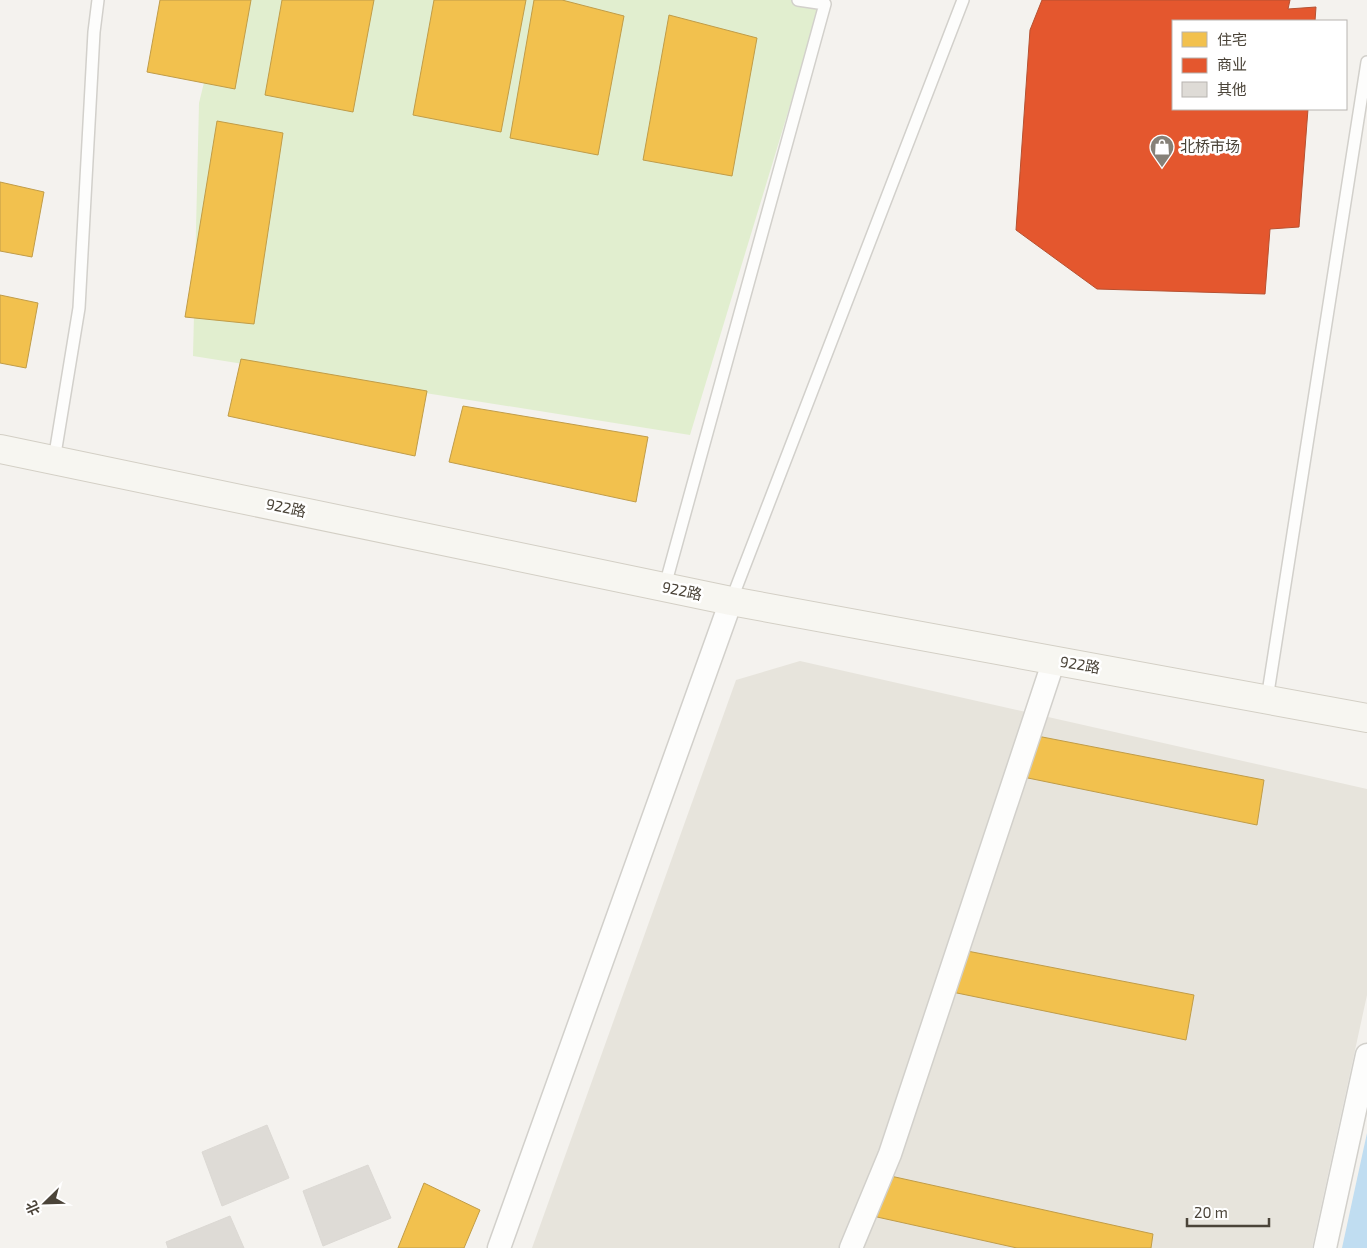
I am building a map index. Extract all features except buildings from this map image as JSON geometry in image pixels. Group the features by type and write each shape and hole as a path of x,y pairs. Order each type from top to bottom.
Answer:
{"street":[{"name":"922路","path":"0,449 731,601 1367,718"},
{"path":"499,1248 731,601"},
{"path":"851,1248 890,1154 1054,660"},
{"path":"1325,1248 1367,1055"}],"lane":[{"path":"54,460 79,308 94,32 98,0"},
{"path":"666,582 825,4 798,0"},
{"path":"731,601 963,0"},
{"path":"1268,699 1367,62"}],"shaded area":[{"path":"800,661 1367,789 1367,995 1312,1248 532,1248 736,680"}],"green space":[{"path":"224,0 822,0 690,435 193,356 199,103"}],"water":[{"path":"1367,1133 1367,1248 1342,1248"}],"place":[{"name":"北桥市场","path":"1162,168"}]}
